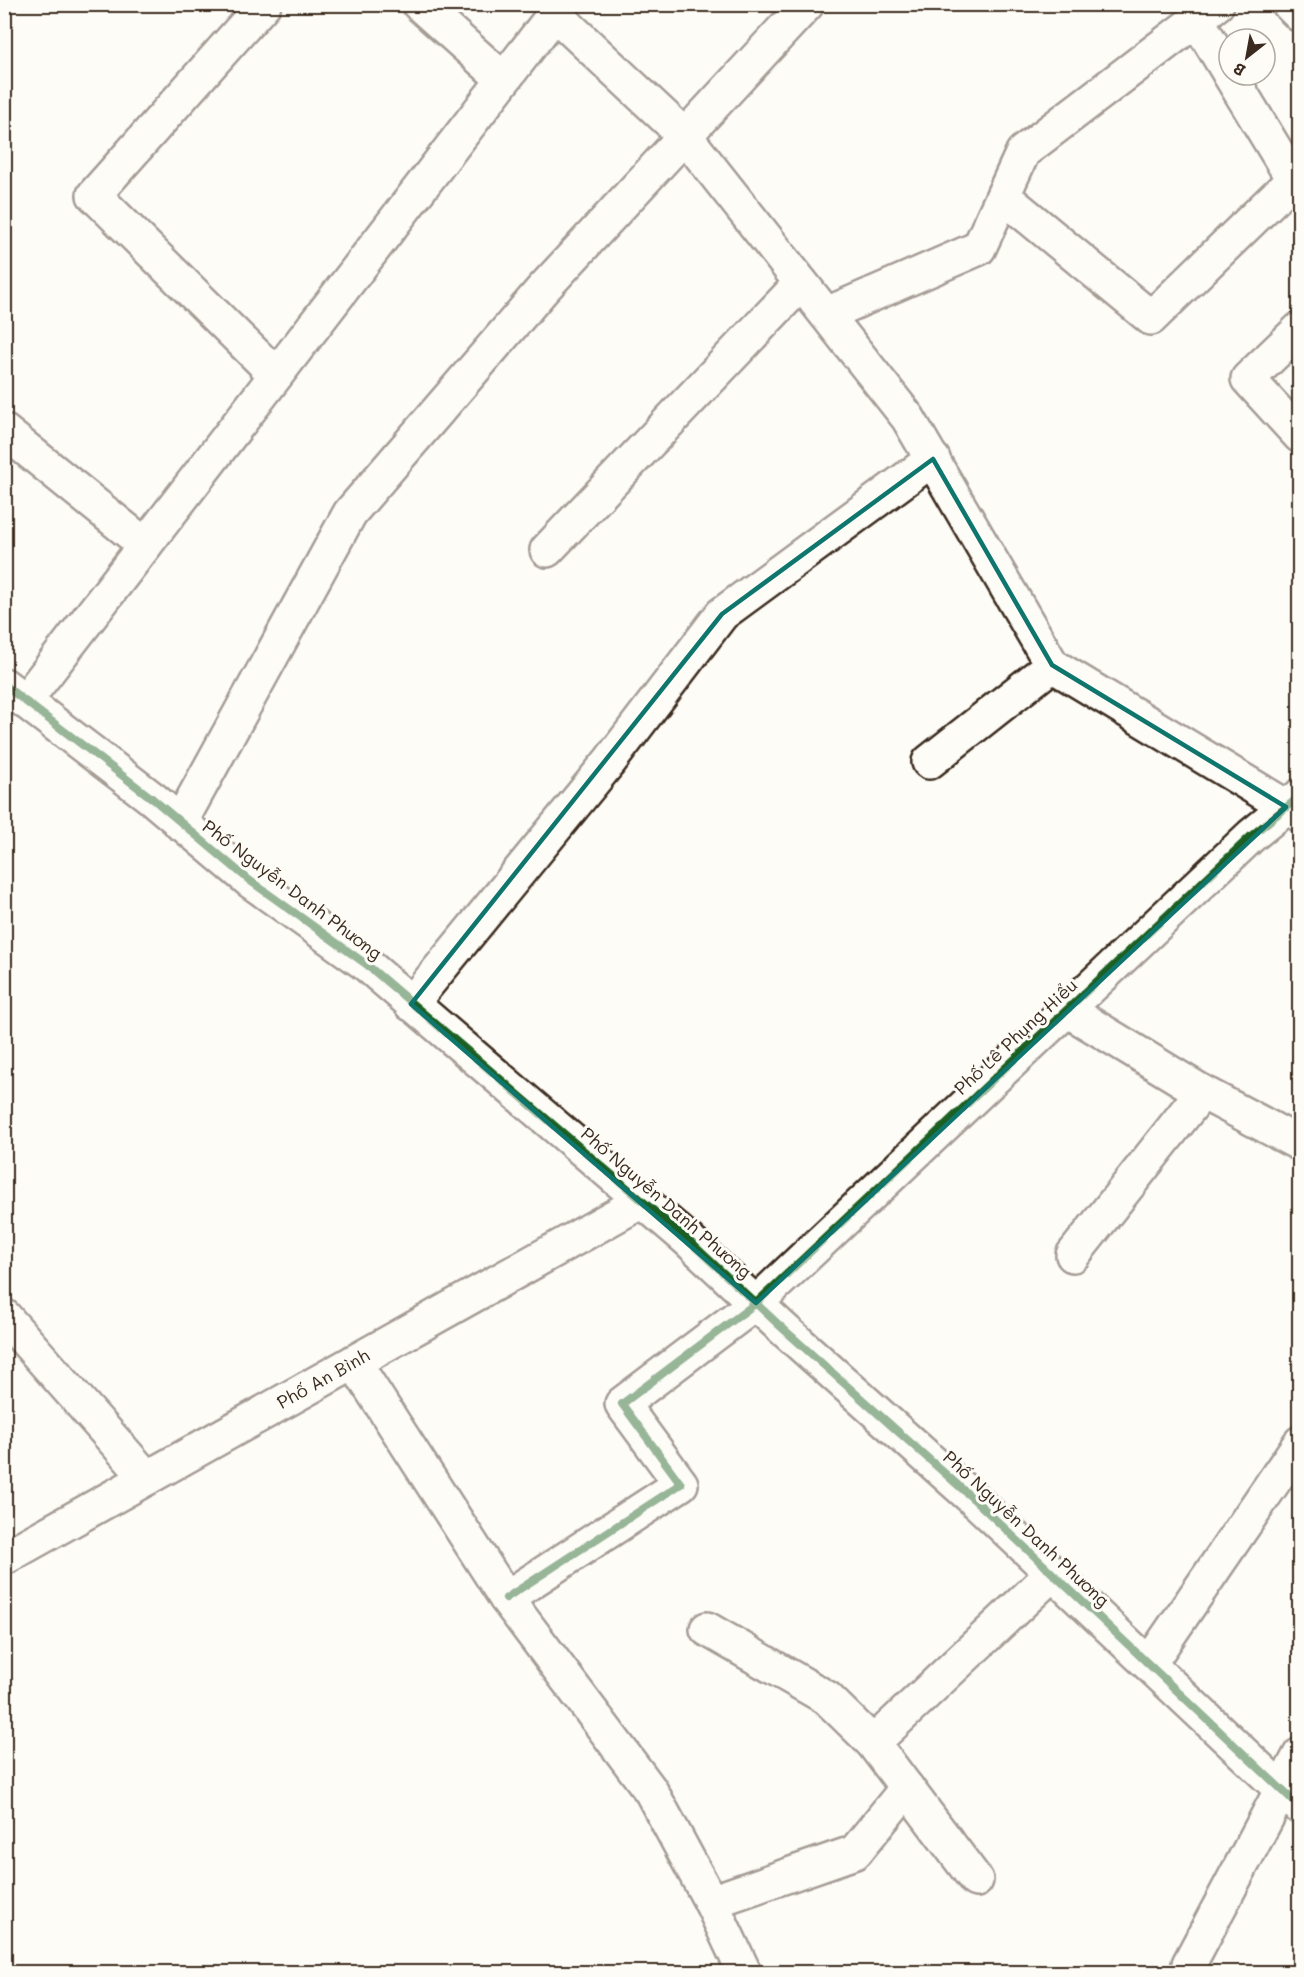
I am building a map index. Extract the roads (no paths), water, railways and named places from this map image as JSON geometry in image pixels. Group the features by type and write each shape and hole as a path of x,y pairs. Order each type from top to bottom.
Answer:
{"street":[{"path":"264,4 94,195 276,375"},
{"path":"419,4 503,79"},
{"path":"180,823 350,513 542,290 807,4"},
{"path":"1289,4 1299,15"},
{"path":"15,693 145,545 558,9 686,137 909,418 1052,665 1295,806"},
{"path":"827,314 980,249 1023,152 1207,12 1217,40"},
{"path":"1003,196 1151,318 1296,176 1238,87"},
{"path":"547,550 801,283"},
{"path":"1299,329 1248,379 1299,436"},
{"path":"4,432 145,545"},
{"path":"411,1004 610,761 722,614 933,459"},
{"path":"929,762 1052,665"},
{"name":"Phố Nguyễn Danh Phương","path":"15,693 249,880 366,964 687,1239 970,1496 1290,1798"},
{"name":"Phố Lê Phụng Hiểu","path":"506,1598 681,1484 622,1404 756,1303 1252,835 1295,806"},
{"path":"1067,1010 1202,1092 1299,1144"},
{"path":"1073,1255 1202,1092"},
{"name":"Phố An Bình","path":"4,1558 642,1201"},
{"path":"4,1316 147,1478"},
{"path":"354,1362 506,1598 651,1791 711,1902 744,1972"},
{"path":"1149,1664 1299,1443"},
{"path":"873,1743 1053,1573"},
{"path":"707,1629 827,1698 873,1743 976,1880"},
{"path":"1190,1964 1290,1798 1299,1755"},
{"path":"711,1902 855,1852 907,1788"}]}
